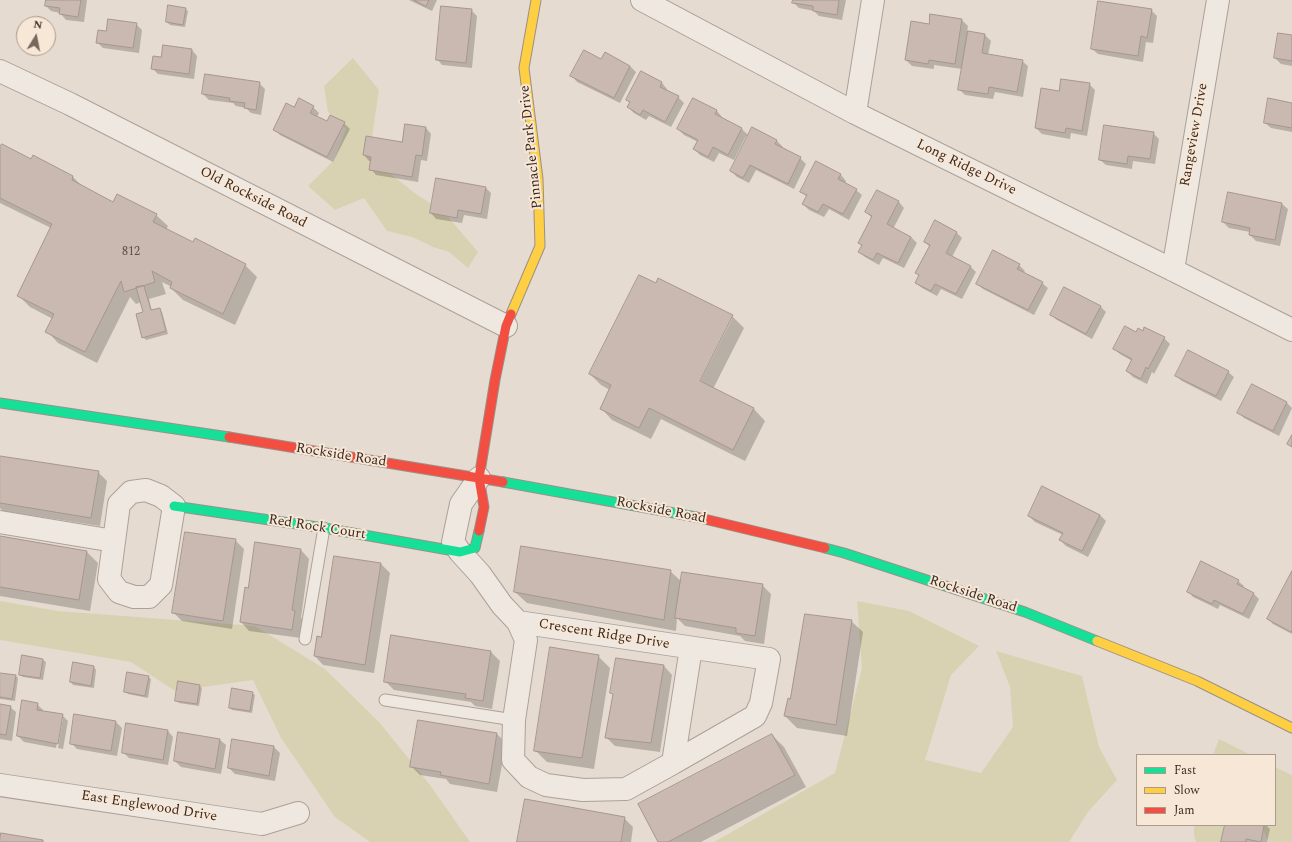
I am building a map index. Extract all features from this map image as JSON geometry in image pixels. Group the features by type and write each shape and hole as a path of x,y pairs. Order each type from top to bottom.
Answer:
{"main road":[{"name":"Pinnacle Park Drive","path":"479,478 495,380 506,326 540,246 538,179 524,68 536,0"},
{"name":"Rockside Road","path":"0,403 196,432 479,478 699,518 844,554 1025,612 1197,681 1292,728"},
{"name":"Red Rock Court","path":"174,506 324,528 460,552"}],"street":[{"name":"Long Ridge Drive","path":"642,0 855,113 1292,330"},
{"path":"855,113 873,0"},
{"name":"Rangeview Drive","path":"1173,270 1218,0"},
{"name":"Old Rockside Road","path":"0,71 64,101 506,326"},
{"name":"Crescent Ridge Drive","path":"479,478 461,504 453,542 480,574 502,606 518,622 526,640 514,720 513,760 529,777 546,785 584,790 626,789 755,716 761,703 769,659 518,622"},
{"path":"146,490 161,496 174,506 161,585 149,597 134,597 119,592 108,579 114,541 120,504 131,492 146,490"},
{"path":"0,522 114,541"},
{"path":"672,763 690,648"},
{"name":"East Englewood Drive","path":"0,785 262,824 298,813"}],"lane":[{"path":"305,639 324,528"},
{"path":"385,700 514,720"}],"shaded area":[{"path":"353,58 379,90 369,157 416,194 444,212 478,252 468,268 449,252 433,247 412,237 387,231 364,198 335,210 308,186 334,160 346,129 328,112 324,86"},
{"path":"0,601 58,611 255,626 325,669 380,723 430,785 470,842 370,842 335,817 281,738 253,680 175,691 131,662 0,640"},
{"path":"857,601 909,611 979,646 951,675 925,760 981,773 1013,727 1010,687 996,651 1082,676 1099,747 1117,780 1088,812 1069,842 714,842 835,773 862,668"},
{"path":"1219,739 1249,754 1213,754"},
{"path":"1276,767 1292,775 1292,842 1268,842 1262,826 1276,826"},
{"path":"1194,826 1225,826 1226,842 1196,842"}],"building":[{"path":"46,0 81,0 78,17 59,14 60,8 45,6"},
{"path":"414,0 429,0 426,6"},
{"path":"793,0 839,0 837,15 813,11 813,6 792,3"},
{"path":"1098,1 1152,9 1147,38 1141,36 1138,56 1091,49"},
{"path":"168,5 186,8 183,25 166,22"},
{"path":"441,6 472,9 466,63 436,60"},
{"path":"930,14 962,19 955,64 929,60 928,64 905,60 911,21 929,24"},
{"path":"108,19 137,23 133,48 96,43 98,30 106,31"},
{"path":"968,31 985,34 982,53 1023,60 1017,92 989,87 988,94 958,90"},
{"path":"1278,33 1292,35 1292,61 1274,58"},
{"path":"163,45 192,49 189,74 151,69 153,56 161,57"},
{"path":"584,50 601,59 605,52 630,66 614,98 570,76"},
{"path":"641,71 662,82 660,87 679,96 665,122 643,110 640,115 627,107 630,102 626,100"},
{"path":"205,74 260,82 256,110 244,108 245,103 229,101 230,98 202,94"},
{"path":"1061,79 1090,83 1082,131 1066,128 1065,133 1035,128 1041,88 1059,91"},
{"path":"299,98 314,106 310,113 327,121 330,115 345,122 327,157 273,130 286,103 294,107"},
{"path":"693,98 717,110 715,114 742,128 728,155 713,147 708,157 693,149 698,140 677,129"},
{"path":"1268,98 1292,103 1292,128 1264,123"},
{"path":"405,124 426,127 422,156 416,155 412,177 369,170 371,157 363,155 366,136 402,142"},
{"path":"1104,125 1154,132 1150,159 1128,156 1127,164 1099,160"},
{"path":"752,127 777,140 775,144 801,157 788,184 750,165 743,178 730,171"},
{"path":"2,144 31,159 33,155 73,176 72,180 113,202 117,194 157,214 153,222 193,242 195,238 246,264 223,314 170,288 172,282 152,271 155,282 124,292 121,281 85,352 45,332 54,314 17,296 52,224 0,198 0,147"},
{"path":"816,161 841,174 838,179 857,189 843,214 823,204 818,212 802,204 807,195 800,192"},
{"path":"436,178 486,187 481,214 458,210 457,218 430,213"},
{"path":"877,190 899,201 887,224 911,237 898,263 877,253 873,260 858,252 862,245 858,243 872,216 865,212"},
{"path":"1228,192 1282,203 1275,240 1249,235 1250,228 1222,222"},
{"path":"935,220 957,232 946,253 971,266 956,294 935,284 931,291 915,283 919,275 915,273 930,245 924,242"},
{"path":"993,250 1020,264 1017,269 1043,282 1028,310 976,284"},
{"path":"639,275 656,283 658,278 733,315 700,381 754,408 733,450 649,408 639,428 600,409 611,385 589,374"},
{"path":"144,286 151,310 160,308 166,331 142,338 136,314 143,312 136,287"},
{"path":"1064,287 1101,306 1086,334 1050,315"},
{"path":"1125,326 1136,332 1138,328 1143,331 1144,327 1165,337 1148,369 1146,367 1141,379 1126,371 1132,359 1113,349"},
{"path":"1188,350 1229,371 1216,396 1175,376"},
{"path":"1252,384 1287,402 1273,431 1237,413"},
{"path":"1292,435 1292,447 1287,444"},
{"path":"0,456 99,471 91,518 0,503"},
{"path":"1042,486 1100,515 1082,551 1059,540 1063,533 1028,516"},
{"path":"185,532 236,539 223,621 172,613"},
{"path":"0,536 87,551 79,600 0,587"},
{"path":"255,542 301,549 292,610 295,611 292,630 240,622 245,587 248,588"},
{"path":"521,546 671,570 664,620 514,592"},
{"path":"334,556 381,563 365,665 314,656 317,636 321,637"},
{"path":"1201,561 1239,580 1237,584 1254,593 1243,614 1214,600 1212,604 1187,592"},
{"path":"1292,571 1292,631 1291,632 1267,619"},
{"path":"682,572 763,584 755,636 736,633 736,628 675,618"},
{"path":"805,614 852,620 836,725 784,716 788,698 790,699"},
{"path":"391,635 491,651 483,701 465,698 466,694 384,682"},
{"path":"550,647 599,655 582,758 534,751"},
{"path":"22,655 43,659 40,678 19,675"},
{"path":"616,658 664,665 651,743 605,738 613,694 610,693"},
{"path":"73,662 94,666 91,686 70,682"},
{"path":"127,672 149,676 145,696 124,692"},
{"path":"0,673 16,675 12,699 0,697"},
{"path":"178,681 200,685 197,704 175,701"},
{"path":"232,688 253,692 250,711 229,708"},
{"path":"22,700 38,703 37,710 63,714 58,744 17,736"},
{"path":"0,704 11,706 6,735 0,734"},
{"path":"74,714 116,721 111,751 70,744"},
{"path":"418,720 497,733 489,784 440,775 441,772 410,767"},
{"path":"126,723 168,730 163,760 122,753"},
{"path":"178,732 220,739 215,769 174,761"},
{"path":"772,734 795,775 668,842 658,842 638,804"},
{"path":"232,739 274,746 269,776 228,768"},
{"path":"525,799 625,817 621,842 517,842"},
{"path":"1225,826 1264,826 1261,842 1246,839 1246,842 1221,842"},
{"path":"1,833 43,840 43,842 0,842"}],"traffic: fast":[{"path":"0,403 229,437"},
{"path":"503,482 696,517"},
{"path":"174,506 324,528 460,552 475,548 479,531"},
{"path":"825,548 1025,612 1097,641"}],"traffic: slow":[{"path":"511,314 540,246 538,179 524,68 536,0"},
{"path":"1097,641 1197,681 1292,728"}],"traffic: jam":[{"path":"479,531 484,507 479,478 495,380 506,326 511,314"},
{"path":"229,437 503,482"},
{"path":"696,517 825,548"}]}
